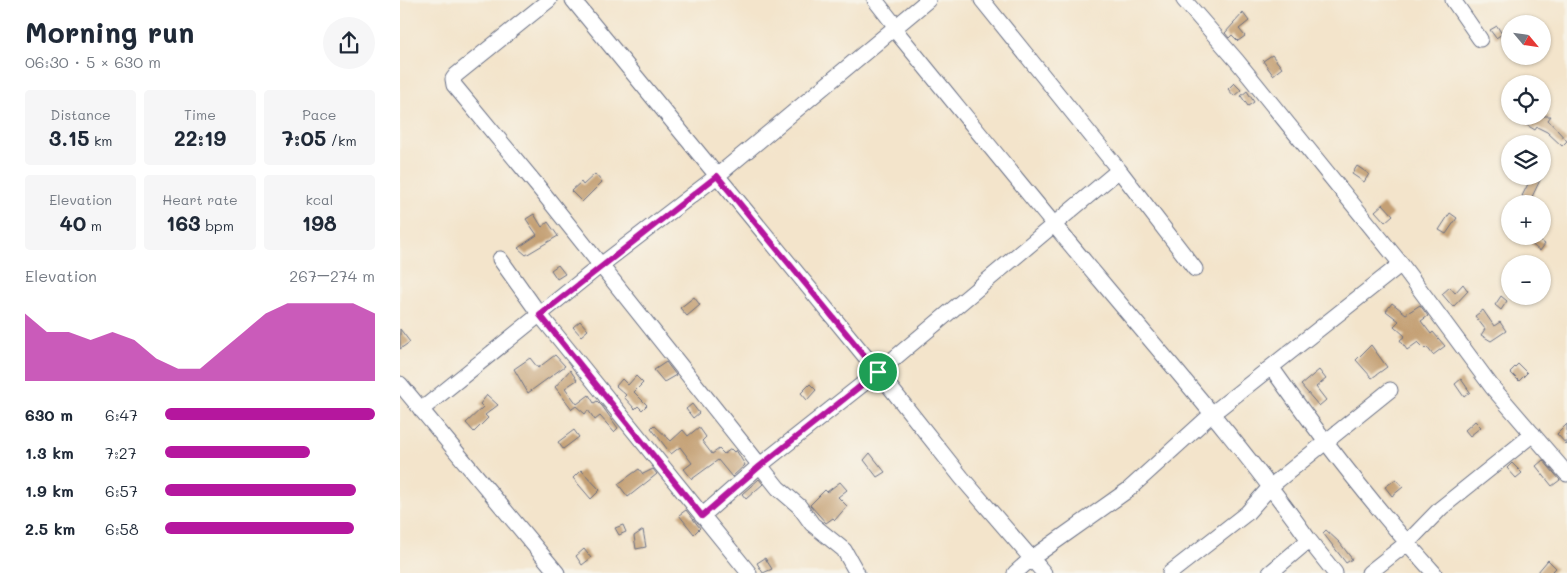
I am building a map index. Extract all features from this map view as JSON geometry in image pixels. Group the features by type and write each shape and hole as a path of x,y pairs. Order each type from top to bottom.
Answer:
{"street":[{"path":"549,0 452,79 454,85 601,265 778,488 799,506 812,524 844,550 857,573"},
{"path":"573,0 878,372 962,478 1044,573"},
{"path":"875,0 896,29 1054,225 1213,413 1271,486 1335,573"},
{"path":"421,410 601,265 717,176 896,29 928,0"},
{"path":"982,0 1119,170 1194,269"},
{"path":"1184,0 1238,61 1402,264 1481,372 1567,474"},
{"path":"1452,0 1480,39"},
{"path":"702,516 760,466 878,372 1119,170"},
{"path":"500,259 540,315 749,573"},
{"path":"1015,573 1032,558 1128,490 1213,413 1402,264"},
{"path":"1270,367 1325,443 1434,573"},
{"path":"400,384 557,573"},
{"path":"1170,573 1246,513 1271,486 1390,390"},
{"path":"1369,573 1407,543 1441,508 1533,434"},
{"path":"1270,573 1309,540"}],"building":[{"path":"1243,13 1249,21 1239,29 1245,36 1238,41 1232,35 1229,38 1225,33"},
{"path":"1497,26 1501,35 1496,38 1490,30"},
{"path":"1272,55 1282,68 1273,75 1263,61"},
{"path":"1234,83 1241,90 1234,96 1228,89"},
{"path":"1247,91 1254,102 1248,106 1241,96"},
{"path":"1551,123 1567,141 1562,146 1547,132 1537,127 1535,130 1527,125 1551,125"},
{"path":"1357,166 1369,174 1364,182 1352,174"},
{"path":"595,174 602,182 582,202 571,191 581,182 583,185"},
{"path":"1528,185 1538,185 1533,195 1522,195"},
{"path":"1383,204 1393,215 1385,222 1375,211"},
{"path":"1450,213 1457,218 1446,234 1439,230"},
{"path":"534,214 542,227 548,222 558,236 526,255 518,248 537,235 526,219"},
{"path":"1532,245 1544,245 1540,251"},
{"path":"558,265 565,274 557,279 551,270"},
{"path":"1463,284 1468,291 1453,307 1442,294 1450,287 1455,293"},
{"path":"1501,296 1501,305 1504,305 1501,310 1495,305"},
{"path":"694,297 700,305 687,316 680,308"},
{"path":"1392,303 1406,314 1420,305 1428,316 1421,321 1431,334 1433,332 1445,346 1433,355 1427,347 1425,349 1418,342 1407,350 1400,340 1405,336 1394,326 1399,321 1386,311"},
{"path":"1483,310 1494,326 1500,322 1506,331 1491,341 1481,335 1485,329 1475,316"},
{"path":"580,321 588,330 581,336 573,327"},
{"path":"400,329 410,342 400,349"},
{"path":"1371,345 1387,367 1372,378 1356,360"},
{"path":"555,355 565,366 528,393 514,369 530,358 538,368"},
{"path":"666,362 676,375 664,382 654,370"},
{"path":"1518,364 1527,373 1519,381 1510,372"},
{"path":"570,370 577,380 565,388 577,404 589,395 594,403 597,401 618,428 614,432 600,416 595,420 588,410 585,414 576,406 572,409 555,387"},
{"path":"1319,370 1326,379 1316,387 1326,400 1319,406 1301,385"},
{"path":"636,376 643,383 634,392 647,405 642,410 638,406 635,409 624,397 626,395 616,386 622,379 628,385"},
{"path":"1461,379 1470,392 1464,397 1455,384"},
{"path":"810,384 816,390 807,400 801,393"},
{"path":"487,395 498,405 485,415 488,418 474,432 466,423 483,407 480,404"},
{"path":"692,404 699,413 693,418 686,409"},
{"path":"1475,421 1481,427 1470,436 1465,430"},
{"path":"1567,424 1567,445 1557,434"},
{"path":"654,425 671,441 683,430 688,436 699,427 706,437 702,441 712,454 719,449 724,454 731,449 734,452 736,450 745,465 732,477 718,460 692,479 684,469 692,463 680,447 671,454 651,428"},
{"path":"574,430 579,437 563,449 558,442"},
{"path":"870,453 885,472 877,477 864,460"},
{"path":"1543,460 1560,480 1552,486 1536,466"},
{"path":"1512,463 1522,473 1516,478 1507,468"},
{"path":"639,469 643,474 653,469 657,474 628,497 618,484"},
{"path":"581,470 600,490 591,499 573,478"},
{"path":"759,479 763,484 746,499 742,494"},
{"path":"1396,479 1403,487 1392,496 1385,487"},
{"path":"840,482 847,490 838,497 847,506 835,520 833,518 826,523 810,505 825,490 827,492"},
{"path":"686,510 700,528 694,534 679,515"},
{"path":"623,525 626,532 619,535 615,528"},
{"path":"643,530 646,547 636,549 634,536"},
{"path":"1326,530 1340,543 1352,559 1346,563 1323,533"},
{"path":"584,549 591,558 582,565 576,556"},
{"path":"765,558 772,569 763,573 757,563"},
{"path":"1548,560 1556,568 1551,573 1537,573"}],"route":[{"path":"717,176 878,372 760,466 702,516 674,478 540,315 601,265 717,176"}]}
